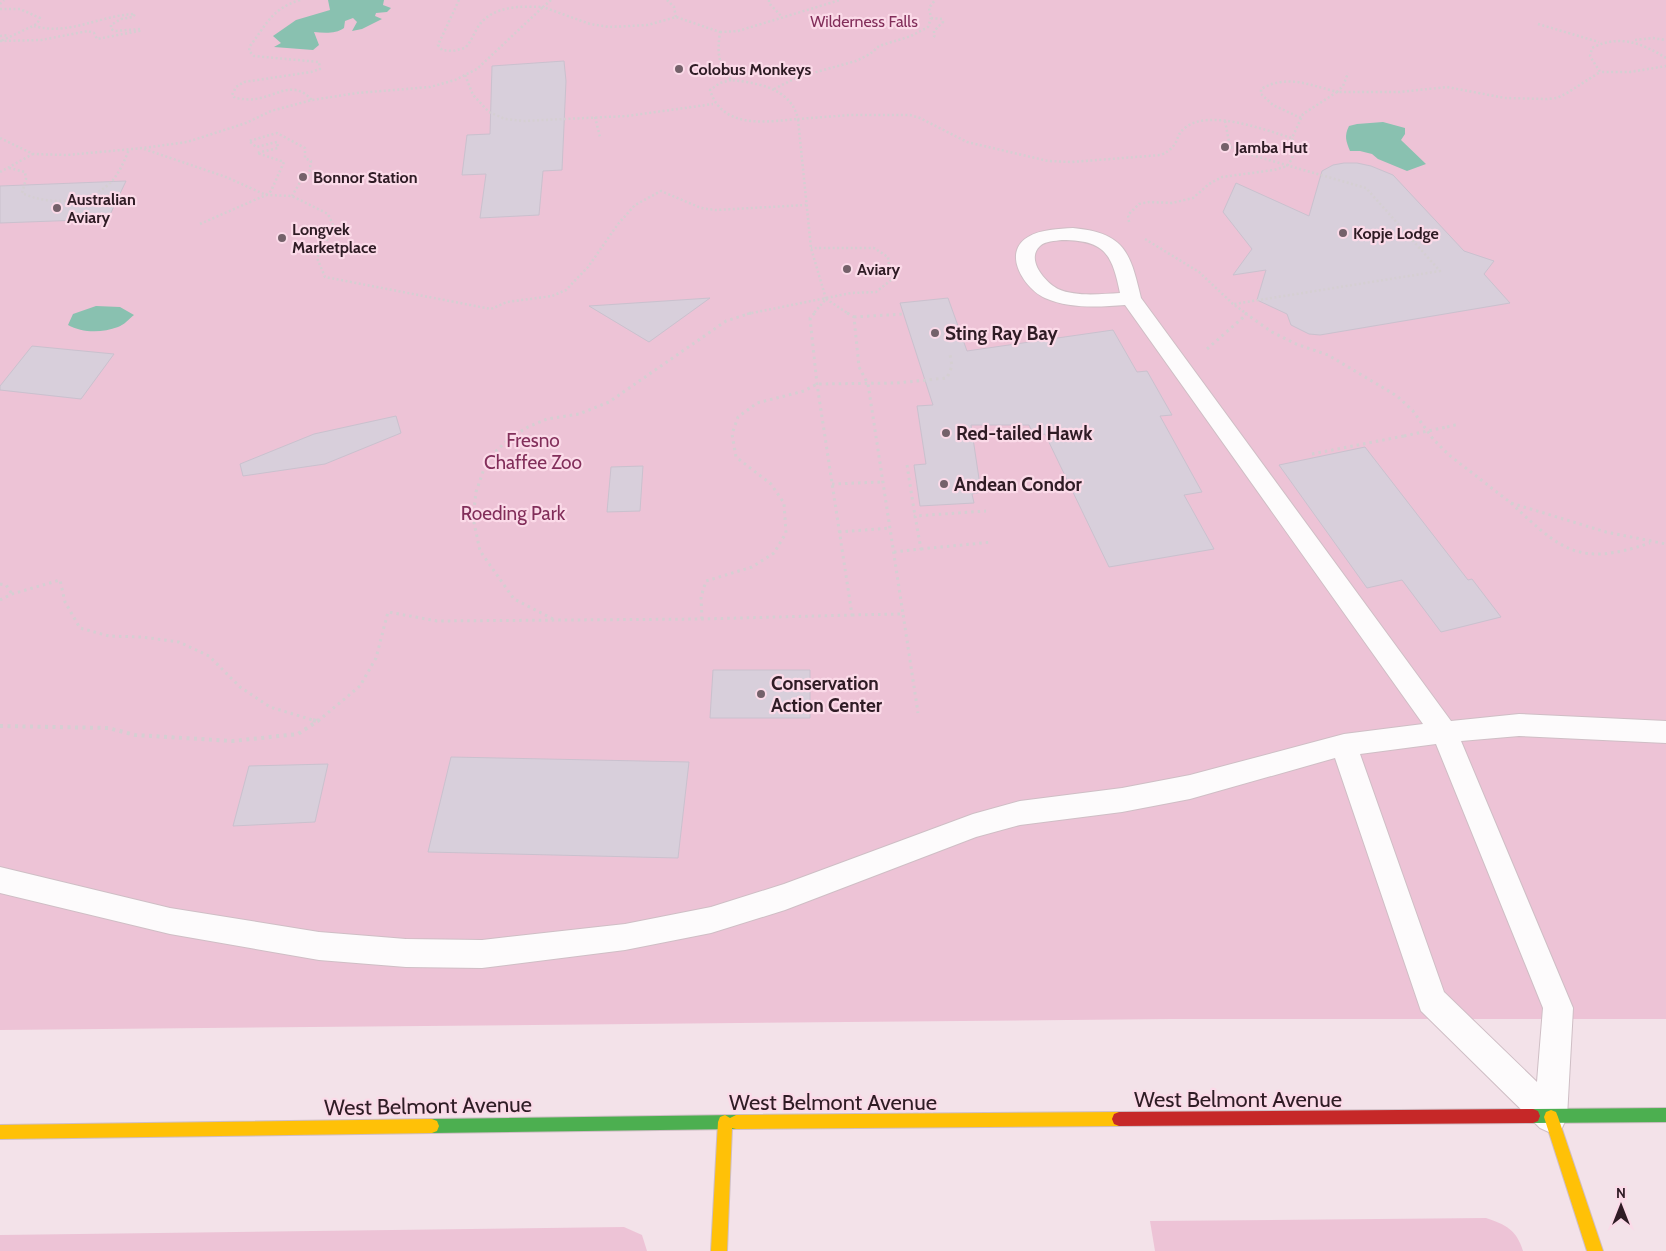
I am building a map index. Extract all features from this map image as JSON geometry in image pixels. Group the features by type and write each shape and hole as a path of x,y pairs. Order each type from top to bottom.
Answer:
{"main road":[{"name":"West Belmont Avenue","path":"0,1132 725,1122 1666,1115"},
{"path":"1551,1117 1595,1251"},
{"path":"719,1251 725,1122"}],"lane":[{"path":"1131,299 1075,300 1057,296 1042,288 1031,276 1026,262 1027,249 1034,242 1050,236 1089,235 1104,240 1112,246 1121,263 1131,299 1444,732 1558,1008 1551,1117"},
{"path":"0,880 170,921 319,946 406,953 482,954 625,937 711,920 785,897 973,826 1020,813 1122,800 1190,787 1344,745 1444,732 1519,725 1666,732"},
{"path":"1344,745 1432,1001 1551,1117"}],"path":[{"path":"0,4 4,0"},
{"path":"300,0 277,9 271,14 249,51 254,56 319,62 320,69 310,74 277,76 245,82 236,86 232,95 235,98 257,99 285,89 304,92 312,100"},
{"path":"459,0 448,26 438,42 442,50 458,50 469,44 482,21 499,11 513,7 543,7 590,24 609,27 648,25 676,17 720,32 738,31 840,0"},
{"path":"0,138 33,154 67,155 143,148 187,142 246,123 271,111 312,100 357,93 430,87 477,69 493,55 502,43 551,0"},
{"path":"667,0 673,4 676,17"},
{"path":"769,0 782,17"},
{"path":"774,90 798,76 856,61 870,54 879,46 911,36 928,27 931,18 929,8 935,0"},
{"path":"0,8 20,9 40,18 37,24 23,32 0,36"},
{"path":"0,41 56,39 88,31 94,33 97,40 139,31 141,28 116,30 111,28 111,25 116,21 134,17 135,14 124,14 68,30 46,29 34,26"},
{"path":"931,18 942,19 943,22 934,31 934,36 936,37"},
{"path":"1538,24 1600,43 1646,38 1666,40"},
{"path":"720,32 717,46 718,63 731,80"},
{"path":"0,41 9,35"},
{"path":"1631,41 1648,46 1666,58"},
{"path":"1600,43 1592,48 1590,56 1600,72"},
{"path":"1301,118 1273,105 1261,94 1261,89 1267,84 1295,80 1337,92 1400,92 1447,88 1463,89 1505,98 1547,99 1557,98 1567,93 1600,72 1630,72 1666,66"},
{"path":"1129,223 1128,215 1140,204 1149,202 1184,202 1193,198 1209,184 1222,178 1274,170 1287,166 1292,159 1294,151 1292,138 1303,114 1337,92 1343,86 1348,73"},
{"path":"465,75 473,95 489,112 505,119 523,121 627,116 668,112 713,104"},
{"path":"904,314 854,317 826,298 811,248 806,205 798,119 797,108 788,96 754,83 731,80 720,83 710,90 713,104 722,112 750,120 765,122 798,119 850,116 910,115 920,118 967,142 1048,161 1072,162 1161,155 1171,151 1178,144 1179,135 1191,124 1206,120 1225,121 1292,138"},
{"path":"594,117 600,137"},
{"path":"1225,121 1230,147 1287,166 1366,188 1440,271 1233,304"},
{"path":"200,224 266,195 271,191 284,162 257,153 278,148 277,142 256,147 249,141 277,133 305,148 305,158 311,160 309,175 302,180 292,196"},
{"path":"143,148 226,177 266,195 292,196 328,214 334,227 317,258 325,277 491,309 507,302 552,296 566,290 588,267 618,224 635,205 661,191 701,208 716,210 806,205"},
{"path":"9,168 25,172 26,179 22,194 30,197 57,200 85,198 96,194 112,182 120,171 129,149"},
{"path":"0,172 33,154"},
{"path":"1140,236 1199,272 1233,304 1272,332 1296,344 1328,355 1397,396 1449,455 1511,502 1552,541 1584,554 1596,556 1613,554 1653,542"},
{"path":"554,620 514,599 480,551 474,518 476,492 485,466 494,453 510,438 528,427 547,419 579,414 608,402 726,321 753,312 782,308 851,293 876,292 891,280 888,256 874,248 811,248"},
{"path":"826,298 810,318 817,384 852,615"},
{"path":"1202,353 1247,314"},
{"path":"854,317 859,367 868,384 918,713"},
{"path":"702,619 701,597 706,581 752,567 774,553 786,534 784,503 771,484 736,457 732,434 738,417 757,403 804,391 817,384 868,384 947,378 952,371 953,359 950,354"},
{"path":"1312,454 1459,424"},
{"path":"907,465 921,550"},
{"path":"832,484 882,482"},
{"path":"1511,502 1606,532 1666,544"},
{"path":"915,516 986,511"},
{"path":"839,532 890,528"},
{"path":"894,552 992,542"},
{"path":"0,600 12,594 60,580 65,602 80,628 109,636 142,637 179,642 209,656 240,688 270,707 317,722"},
{"path":"0,584 6,585 12,594"},
{"path":"0,726 108,728 134,736 233,741 298,734 317,722 360,686 376,658 388,612 437,621 702,619 904,614"}],"green space":[{"name":"Roeding Park","path":"0,0 1666,0 1666,1019 1170,1019 0,1030"},
{"path":"1486,1218 1509,1229 1517,1238 1523,1251 1155,1251 1150,1221"},
{"path":"624,1227 642,1235 647,1251 0,1251 0,1235"}],"shaded area":[{"path":"328,0 384,0 383,5 391,8 387,12 376,13 375,16 382,19 362,29 352,31 357,22 353,18 345,21 344,28 337,31 326,33 314,32 319,45 313,50 274,47 281,43 273,36 296,20 330,10"},
{"path":"1383,122 1405,128 1405,134 1401,140 1426,164 1407,171 1378,159 1372,154 1350,151 1346,138 1349,126"},
{"path":"96,306 120,307 134,315 120,326 112,329 86,331 68,325 73,314"}],"building":[{"path":"564,61 566,81 562,170 543,171 539,215 480,218 486,174 462,175 467,135 490,134 492,66"},
{"name":"Kopje Lodge","path":"1344,163 1371,166 1393,175 1464,251 1494,261 1484,274 1510,303 1320,335 1309,334 1291,325 1287,314 1257,300 1266,270 1233,275 1252,249 1223,212 1236,183 1309,216 1322,171 1333,165"},
{"name":"Australian Aviary","path":"126,181 108,219 0,223 0,186"},
{"path":"710,298 649,342 589,306"},
{"path":"948,298 967,351 1113,330 1137,372 1147,371 1172,415 1160,416 1202,492 1184,495 1214,549 1109,567 1045,434 1034,436 1029,425 971,425 981,492 972,494 974,503 920,506 914,465 926,464 917,406 933,405 900,303"},
{"path":"32,346 114,354 81,399 0,390 0,386"},
{"path":"396,416 401,433 325,464 243,476 240,464 314,434"},
{"path":"1365,447 1468,580 1472,579 1501,617 1441,632 1402,580 1367,588 1279,465"},
{"path":"643,466 640,511 607,512 611,467"},
{"name":"Conservation Action Center","path":"713,670 810,670 810,718 710,718"},
{"path":"451,757 689,762 678,858 428,852"},
{"path":"328,764 315,822 233,826 249,766"}],"traffic: fast":[{"path":"1533,1116 1666,1115"},
{"path":"432,1126 736,1122"}],"traffic: slow":[{"path":"1551,1117 1595,1251"},
{"path":"736,1122 1119,1119"},
{"path":"719,1251 725,1122"},
{"path":"0,1132 432,1126"}],"traffic: jam":[{"path":"1119,1119 1533,1116"}],"place":[{"name":"Colobus Monkeys","path":"679,69"},
{"name":"Jamba Hut","path":"1225,147"},
{"name":"Bonnor Station","path":"303,177"},
{"name":"Australian Aviary","path":"57,208"},
{"name":"Kopje Lodge","path":"1343,233"},
{"name":"Longvek Marketplace","path":"282,238"},
{"name":"Aviary","path":"847,269"},
{"name":"Sting Ray Bay","path":"935,333"},
{"name":"Red-tailed Hawk","path":"946,433"},
{"name":"Andean Condor","path":"944,484"},
{"name":"Conservation Action Center","path":"761,694"}],"park label":[{"name":"Wilderness Falls","path":"864,21"},
{"name":"Fresno Chaffee Zoo","path":"533,451"}]}
